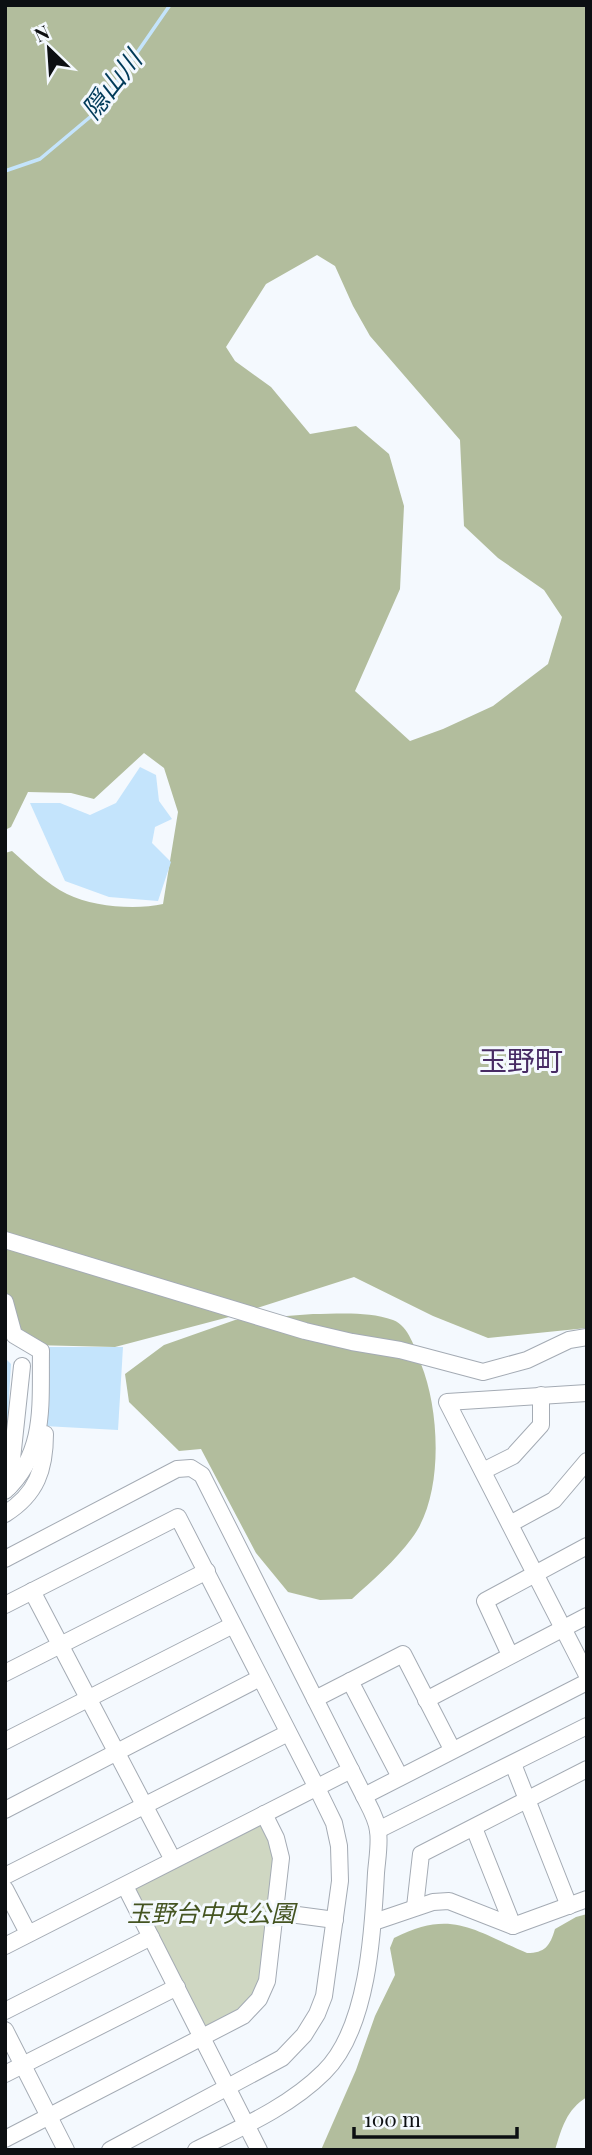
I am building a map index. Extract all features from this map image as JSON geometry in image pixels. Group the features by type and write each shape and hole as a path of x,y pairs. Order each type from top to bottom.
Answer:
{"street":[{"path":"5,1240 305,1331 400,1350 483,1372 527,1360 569,1340 587,1336"},
{"path":"5,1302 14,1335 41,1351 39,1433 27,1466 7,1489"},
{"path":"7,1489 22,1366"},
{"path":"587,1393 447,1402 587,1675"},
{"path":"483,1471 513,1456 541,1425 541,1395"},
{"path":"5,1514 34,1489 42,1468 46,1434 39,1433"},
{"path":"510,1524 554,1500 587,1461"},
{"path":"5,1559 177,1469 191,1468 202,1475 365,1796 378,1830 374,1922 362,1995 342,2049 326,2071 302,2092 196,2150"},
{"path":"5,1605 178,1517 316,1786 334,1823 339,1846 340,1881 324,1996 304,2035 282,2058 110,2150"},
{"path":"510,1655 485,1601 587,1546"},
{"path":"5,1673 207,1571"},
{"path":"32,1591 173,1860"},
{"path":"426,1700 587,1616"},
{"path":"5,1741 233,1625"},
{"path":"315,1699 403,1654 452,1749"},
{"path":"5,1810 260,1678"},
{"path":"350,1681 400,1777"},
{"path":"365,1796 587,1682"},
{"path":"378,1830 587,1726"},
{"path":"5,1876 288,1733"},
{"path":"513,1764 569,1906"},
{"path":"5,1946 351,1770"},
{"path":"415,1907 421,1854 584,1771 587,1788"},
{"path":"5,2139 203,2038 243,2015 259,1999 267,1981 281,1858 276,1838 264,1814"},
{"path":"474,1828 513,1926"},
{"path":"125,1886 259,2150"},
{"path":"5,1889 28,1933"},
{"path":"374,1922 415,1907 449,1901 513,1926 587,1899"},
{"path":"275,1912 335,1920"},
{"path":"5,2011 151,1937"},
{"path":"5,2074 177,1987"},
{"path":"5,2030 66,2150"}],"green space":[{"path":"5,5 587,5 587,1328 488,1338 433,1316 354,1277 229,1317 115,1347 32,1345 5,1321 5,853 12,851 52,885 89,902 140,907 163,904 178,812 164,768 144,753 94,799 71,793 28,792 11,827 5,830","holes":["317,255 335,266 370,336 460,440 464,526 498,558 544,590 562,617 548,664 493,706 410,741 355,691 400,589 404,506 389,454 356,426 310,434 271,387 235,361 226,347 266,284"]},
{"path":"313,1314 363,1314 399,1323 414,1345 432,1405 436,1453 434,1477 430,1500 422,1520 398,1555 352,1599 320,1600 288,1592 256,1553 201,1449 179,1451 129,1402 125,1374 164,1345 235,1320"},
{"name":"玉野台中央公園","path":"259,1822 263,1824 275,1849 263,1975 249,2004 203,2028 133,1891 135,1886"},
{"path":"587,1914 587,2097 569,2114 555,2150 321,2150 356,2070 375,2016 395,1975 390,1948 394,1938 414,1929 447,1924 476,1930 527,1953 533,1953 546,1947 555,1929"}],"water":[{"path":"140,767 156,775 159,801 172,819 155,827 152,843 171,862 158,901 109,897 65,881 30,803 60,803 90,815 116,803"},
{"path":"49,1347 123,1347 118,1430 44,1426"},
{"path":"5,1358 11,1364 5,1464"}],"waterway":[{"name":"隠山川","path":"5,171 40,159 96,112 170,5"}],"district":[{"name":"玉野町","path":"521,1061"}]}
